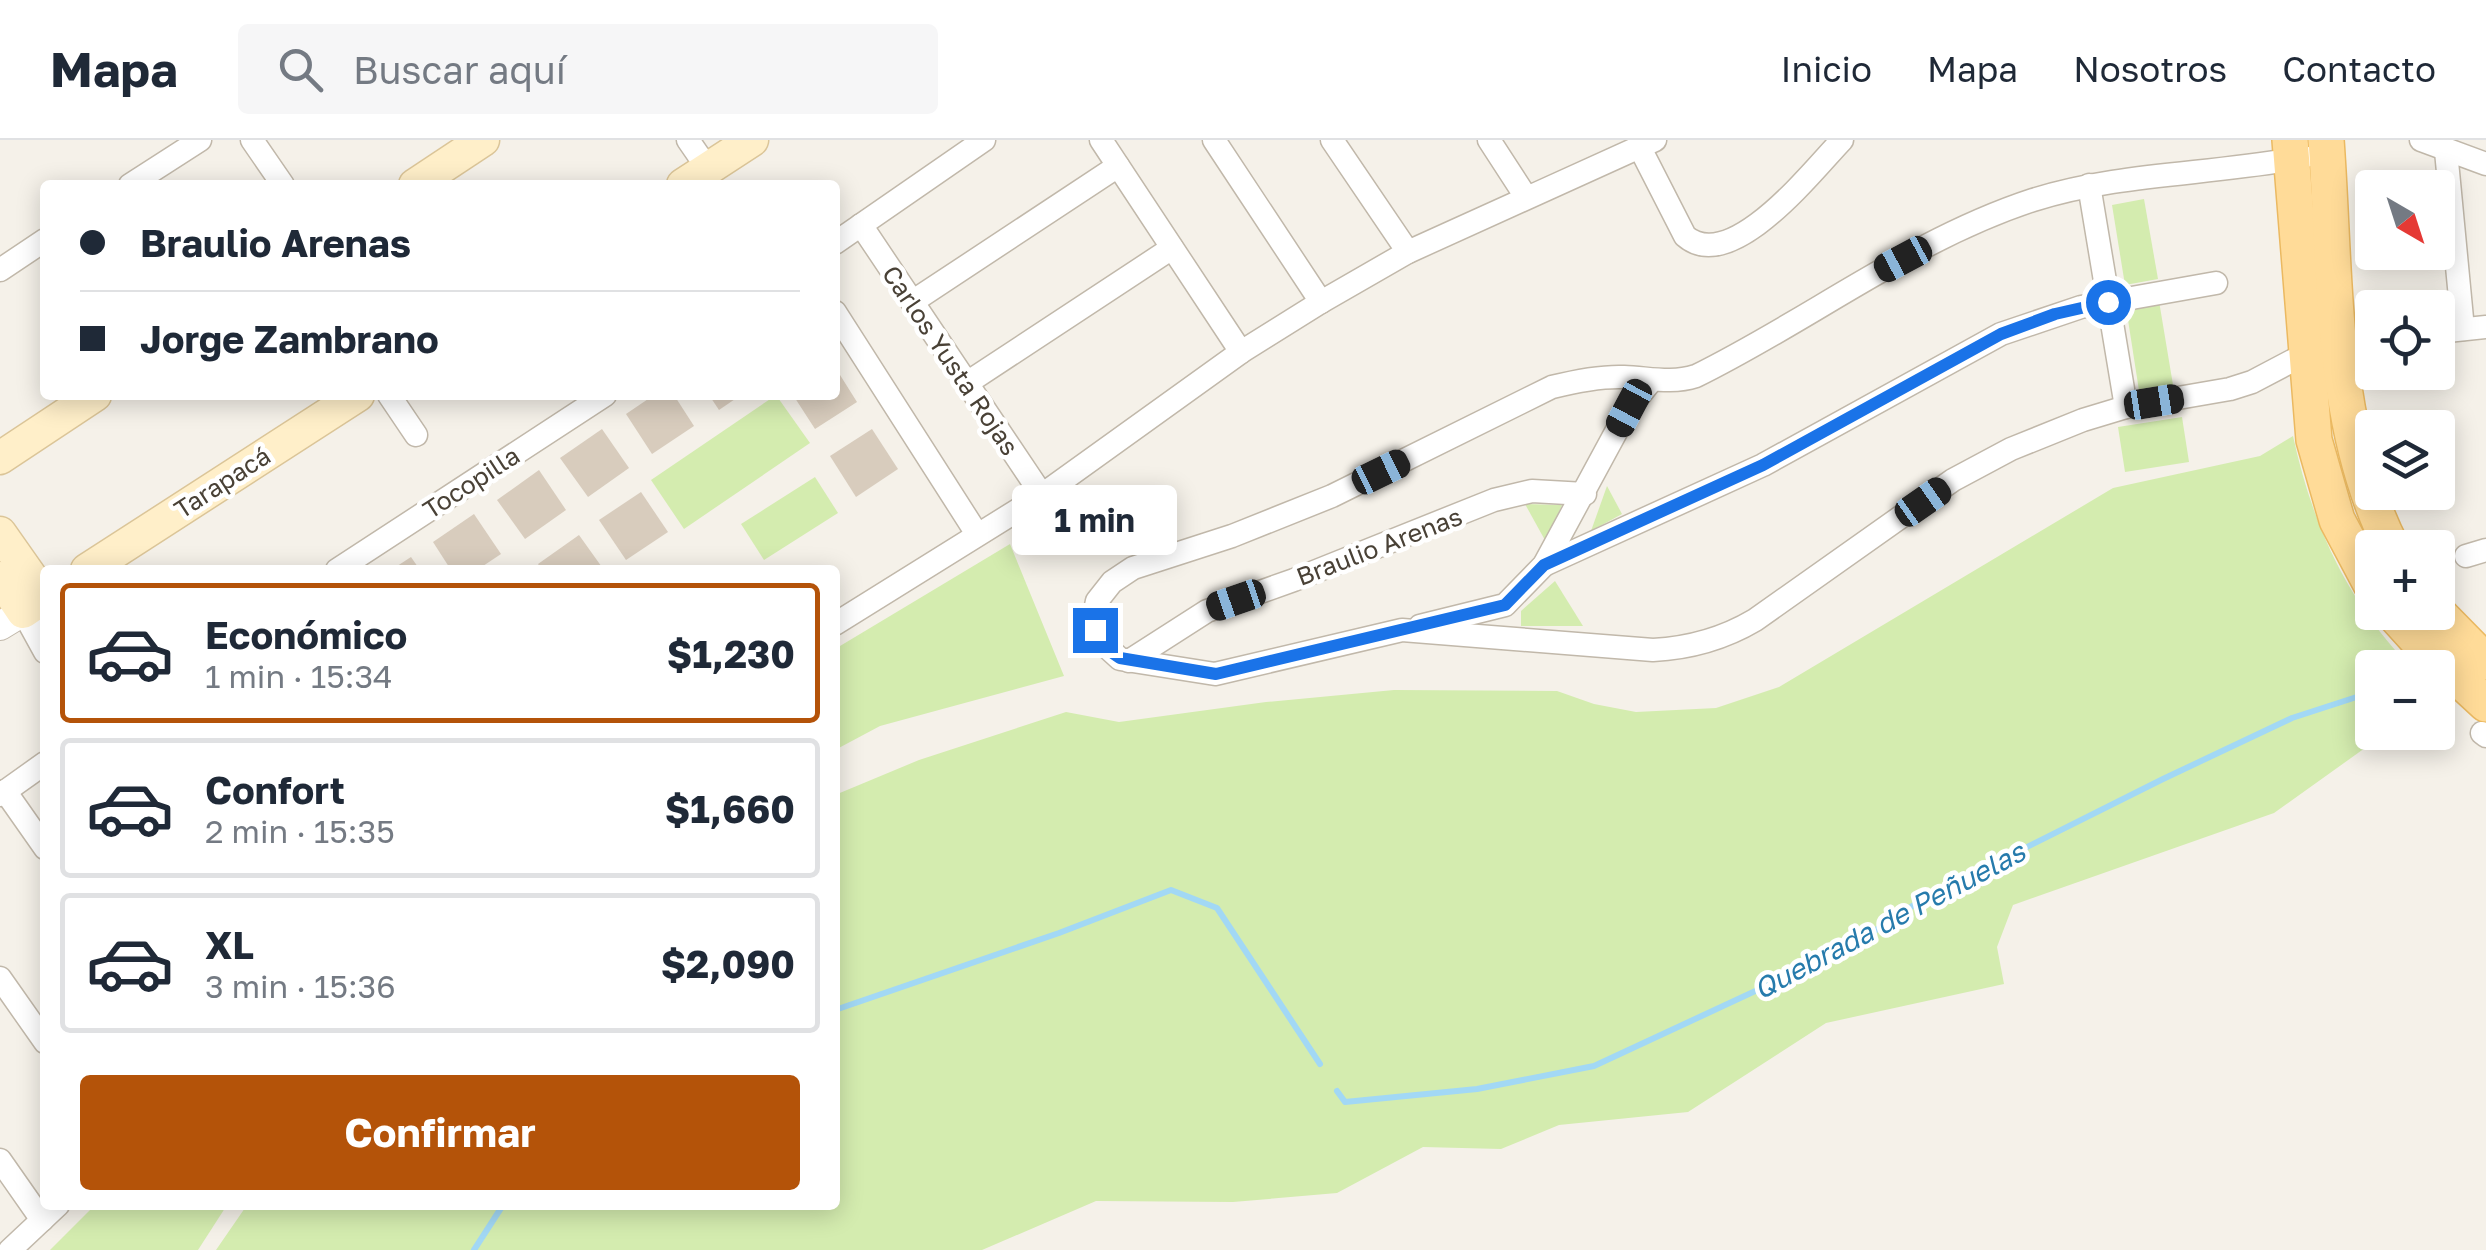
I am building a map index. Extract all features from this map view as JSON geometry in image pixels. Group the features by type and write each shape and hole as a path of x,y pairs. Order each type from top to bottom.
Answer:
{"main road":[{"path":"423,180 483,140"},
{"path":"695,177 752,140"},
{"path":"2326,147 2347,406 2359,467 2385,530"},
{"path":"2291,150 2340,347 2311,412 2328,494 2355,557"},
{"path":"0,458 87,400"},
{"name":"Tarapacá","path":"95,565 350,400"},
{"path":"0,533 28,608"},
{"path":"0,578 28,608"},
{"path":"2407,630 2485,724"},
{"path":"2455,630 2486,662"}],"street":[{"path":"138,180 200,140"},
{"path":"252,140 280,180"},
{"path":"688,140 695,177"},
{"path":"840,240 984,140"},
{"path":"1101,140 1241,352"},
{"path":"1214,140 1321,302"},
{"path":"1332,140 1408,252"},
{"path":"1489,140 1526,198"},
{"path":"840,621 1042,495 1241,352 1408,252 1635,144 1685,236 1701,246 1720,245 1768,216 1842,140"},
{"path":"2421,140 2486,164"},
{"path":"1651,381 1629,408 1544,565 1505,605 1216,674 1129,661 1111,654 1098,639 1093,620 1097,601 1122,574 1144,562 1232,536 1316,503 1552,387 1607,378 1670,382 1696,376 1871,275 1970,225 2034,200 2090,185 2326,147"},
{"path":"2446,151 2474,328"},
{"path":"912,302 1118,166"},
{"path":"2090,185 2126,406"},
{"name":"Carlos Yusta Rojas","path":"861,225 1042,495"},
{"path":"0,270 40,243"},
{"path":"966,383 1172,248"},
{"path":"1544,565 1749,472 2001,334 2055,314 2216,283"},
{"path":"840,320 978,534"},
{"path":"1402,630 1653,650 1690,647 1724,637 1756,620 1954,480 2041,436 2126,406 2230,389 2340,347"},
{"path":"392,400 416,435"},
{"name":"Tocopilla","path":"344,565 598,400"},
{"name":"Braulio Arenas","path":"1129,661 1207,611 1494,500 1532,490 1584,494"},
{"path":"1505,605 1507,640"},
{"path":"28,608 40,639"},
{"path":"40,767 3,793 40,841"},
{"path":"0,978 40,1035"},
{"path":"0,1160 40,1202"},
{"path":"10,1250 50,1212"}],"green space":[{"path":"2144,199 2158,279 2125,285 2112,205"},
{"path":"2159,301 2174,391 2140,397 2126,307"},
{"path":"769,400 780,400 810,443 684,529 651,480"},
{"path":"2182,417 2189,462 2125,472 2118,427"},
{"name":"Quebrada de Peñuelas","path":"2293,436 2322,531 2355,595 2355,630 2379,630 2395,650 2355,650 2355,750 2362,750 2274,813 2013,905 1997,947 2004,984 1826,1023 1688,1112 1559,1125 1501,1149 1423,1147 1337,1193 1233,1202 1096,1201 982,1250 216,1250 244,1210 840,1210 840,793 919,760 1066,712 1119,722 1394,690 1557,691 1594,704 1636,712 1716,708 1779,687 2113,488 2260,456"},
{"path":"815,477 838,513 764,560 741,524"},
{"path":"1607,486 1622,514 1591,531"},
{"path":"1525,504 1562,505 1546,542"},
{"path":"1010,544 1064,676 880,726 840,747 840,646"},
{"path":"1555,581 1583,626 1521,626 1521,611"},
{"path":"90,1210 224,1210 198,1250 50,1250"}],"building":[{"path":"840,375 857,402 815,429 796,400 840,400"},
{"path":"647,400 677,400 694,426 652,454 626,414"},
{"path":"712,400 734,400 719,410"},
{"path":"602,429 629,468 588,497 560,458"},
{"path":"872,429 898,469 856,497 830,456"},
{"path":"539,470 566,510 525,539 497,500"},
{"path":"641,492 668,532 626,560 599,520"},
{"path":"474,514 501,554 484,565 448,565 433,542"},
{"path":"579,535 600,565 539,565"},
{"path":"411,557 417,565 399,565"}],"waterway":[{"name":"Quebrada de Peñuelas","path":"1337,1091 1345,1102 1477,1089 1594,1066 1850,947 1923,899 2163,779 2292,718 2355,698"},
{"name":"Quebrada de Peñuelas","path":"840,1008 1171,890 1217,908 1320,1064"},
{"name":"Quebrada de Peñuelas","path":"474,1250 500,1210"}],"route":[{"path":"1095,630 1104,647 1120,658 1216,674 1505,605 1544,565 1763,465 2001,334 2055,314 2108,302"}]}
